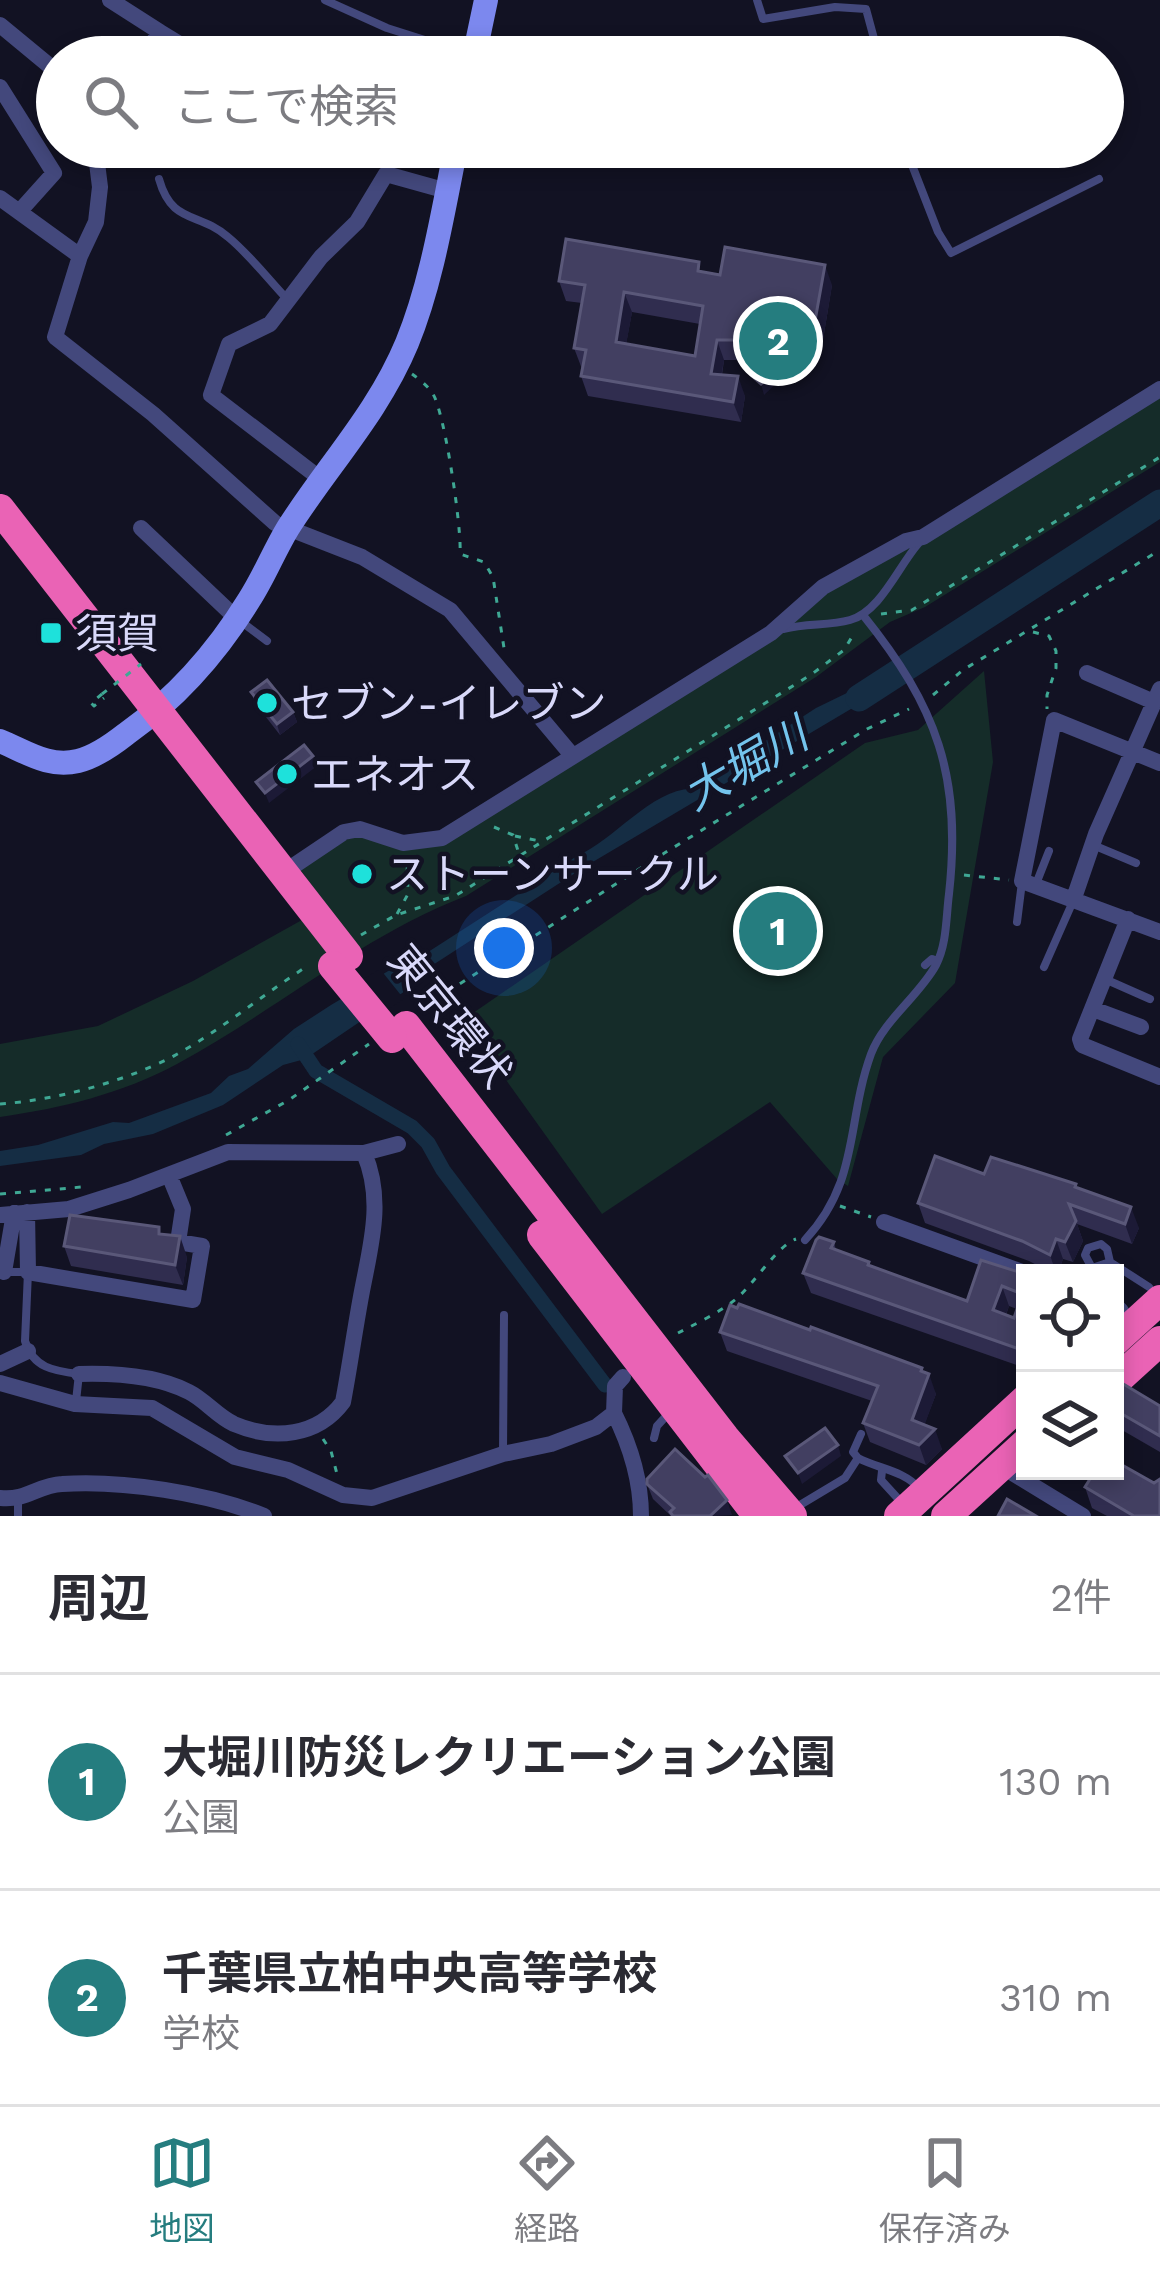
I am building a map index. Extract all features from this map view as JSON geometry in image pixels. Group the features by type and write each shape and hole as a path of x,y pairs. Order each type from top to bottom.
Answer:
{"highway":[{"name":"東京環状","path":"0,509 151,717 725,1438 780,1515"},
{"name":"東京環状","path":"0,539 284,873 337,956"},
{"name":"東京環状","path":"396,1030 675,1408 780,1515"},
{"path":"1124,1313 1156,1288"},
{"path":"1124,1354 1160,1322"},
{"path":"1124,1374 1160,1341"},
{"path":"913,1508 1016,1409"},
{"path":"913,1508 1016,1429"},
{"path":"946,1516 1016,1452"},
{"path":"968,1516 1016,1472"}],"street":[{"path":"110,0 167,36"},
{"path":"478,36 486,0"},
{"path":"0,25 36,55"},
{"path":"157,36 160,32"},
{"path":"0,87 36,144"},
{"path":"19,212 54,173 51,168"},
{"path":"97,168 96,222 80,256 56,337 153,414 260,513 288,529 362,557 450,610 572,754"},
{"path":"0,741 38,760 79,761 151,717 236,618 288,529 364,425 397,365 411,330 452,168"},
{"path":"322,480 212,395 229,344 270,324 321,256 357,223 386,174 447,191"},
{"path":"0,198 80,256"},
{"path":"284,873 344,832 360,829 403,843 442,838 771,633 823,587 906,541 923,537 1160,389"},
{"path":"141,528 236,618"},
{"path":"1074,898 1157,695 1088,673"},
{"path":"1160,763 1054,720 1029,883 1160,932"},
{"path":"1128,919 1080,1040 1082,1045 1160,1077"},
{"path":"1093,1009 1141,1027"},
{"path":"14,1214 69,1209 228,1152 364,1153 398,1144"},
{"path":"79,1374 150,1380 190,1392 236,1425 294,1434 329,1421 343,1402 371,1258 375,1204 364,1153"},
{"path":"14,1214 28,1272 193,1300 202,1246 178,1242 183,1209 169,1175"},
{"path":"4,1272 14,1214"},
{"path":"884,1222 1016,1270"},
{"path":"0,1364 28,1352"},
{"path":"623,1377 614,1386 614,1413 625,1432 635,1470 641,1516"},
{"path":"0,1383 75,1404 152,1408 235,1457 288,1470 332,1490 372,1498 503,1454 551,1444 596,1426 614,1413"},
{"path":"1034,1480 1083,1516"},
{"path":"12,1505 54,1484 87,1483 205,1498 263,1516"}],"lane":[{"path":"325,0 412,36"},
{"path":"758,0 764,19 835,7 866,9 873,36"},
{"path":"913,168 951,253 1099,179"},
{"path":"159,178 166,202 224,233 289,301"},
{"path":"867,619 923,537"},
{"path":"236,618 267,641"},
{"path":"771,633 867,619"},
{"path":"805,1240 828,1215 844,1176 872,1050 943,950 954,855 949,770 920,700 867,619"},
{"path":"1093,845 1136,863"},
{"path":"1018,922 1029,883 1049,850"},
{"path":"1044,967 1074,898"},
{"path":"925,964 932,959 938,962"},
{"path":"1106,980 1150,999"},
{"path":"1110,1262 1156,1288"},
{"path":"4,1272 28,1272 28,1352 39,1365 79,1374 75,1404"},
{"path":"503,1454 504,1315"},
{"path":"654,1438 657,1426 675,1408"},
{"path":"861,1434 853,1451 882,1471 892,1470 913,1481 913,1508"},
{"path":"780,1515 845,1478 858,1458"},
{"path":"882,1471 881,1480 913,1508"}],"path":[{"path":"397,365 433,394 446,429 462,533 460,554 484,562 494,577 502,643 509,660"},
{"path":"0,1104 101,1083 168,1059 396,915 455,896 812,674 844,650 867,619 912,610 1160,457"},
{"path":"211,1142 289,1100 696,834 1160,550"},
{"path":"1028,631 1049,637 1056,651 1046,708 1054,720"},
{"path":"103,696 141,664"},
{"path":"478,815 513,836 542,843"},
{"path":"513,836 520,857"},
{"path":"396,915 408,894 403,843"},
{"path":"951,873 1029,883"},
{"path":"0,1194 85,1186"},
{"path":"833,1204 884,1222"},
{"path":"678,1334 732,1303 764,1273 788,1241 805,1240"},
{"path":"318,1426 335,1466 332,1490"}],"green space":[{"path":"1160,395 1160,462 925,607 890,622 816,677 466,896 391,932 156,1075 91,1098 0,1117 0,1044 98,1026 193,981 327,906 299,868 330,848 362,837 411,848 821,595"},
{"path":"984,671 993,762 955,983 883,1057 848,1186 770,1102 602,1214 463,1020 865,743 918,730"}],"water":[{"path":"886,674 893,684 586,866 422,972 414,985 305,1059 283,1065 223,1105 153,1134 104,1144 81,1155 0,1166 0,1151 38,1145 113,1122 129,1123 211,1093 294,1029 405,961 425,954 591,849 648,806 692,789 816,708"}],"pier":[{"path":"380,969 404,999 363,1025 338,994"}],"building":[{"path":"566,239 699,262 698,271 720,275 725,247 825,265 813,332 745,320 742,340 717,340 711,374 738,376 733,402 581,376 586,350 574,348 585,285 559,281","holes":["624,292 703,306 695,356 616,342"]},
{"path":"780,350 788,359 761,384 752,376"},
{"path":"267,680 293,712 277,724 251,692"},
{"path":"304,745 313,756 265,793 256,782"},
{"path":"935,1156 984,1174 991,1157 1131,1207 1125,1224 1069,1204 1076,1221 1065,1242 1056,1239 1050,1255 918,1203"},
{"path":"70,1215 159,1227 159,1234 180,1236 175,1265 64,1246"},
{"path":"819,1237 868,1265 967,1301 981,1260 1016,1271 1016,1292 1002,1286 993,1310 1014,1318 1016,1312 1016,1348 803,1273"},
{"path":"739,1304 922,1368 929,1374 912,1420 935,1429 919,1445 863,1423 878,1386 720,1332 730,1305 737,1308"},
{"path":"1124,1384 1160,1406 1160,1436 1124,1415"},
{"path":"825,1428 838,1445 798,1473 785,1456"},
{"path":"675,1449 708,1475 727,1500 710,1516 673,1516 674,1508 647,1484"},
{"path":"1124,1466 1154,1483 1160,1479 1160,1516 1134,1516 1085,1487 1089,1480 1124,1480"},
{"path":"1007,1499 1036,1516 998,1516"}],"waterway":[{"name":"大堀川","path":"859,698 1160,503"},
{"path":"298,1044 316,1071 412,1127 428,1143 443,1170 605,1385"}],"place":[{"name":"千葉県立柏中央高等学校","path":"778,341"},
{"name":"須賀","path":"51,633"},
{"name":"セブン-イレブン","path":"267,703"},
{"name":"エネオス","path":"287,774"},
{"name":"ストーンサークル","path":"362,874"},
{"name":"大堀川防災レクリエーション公園","path":"778,931"}]}
